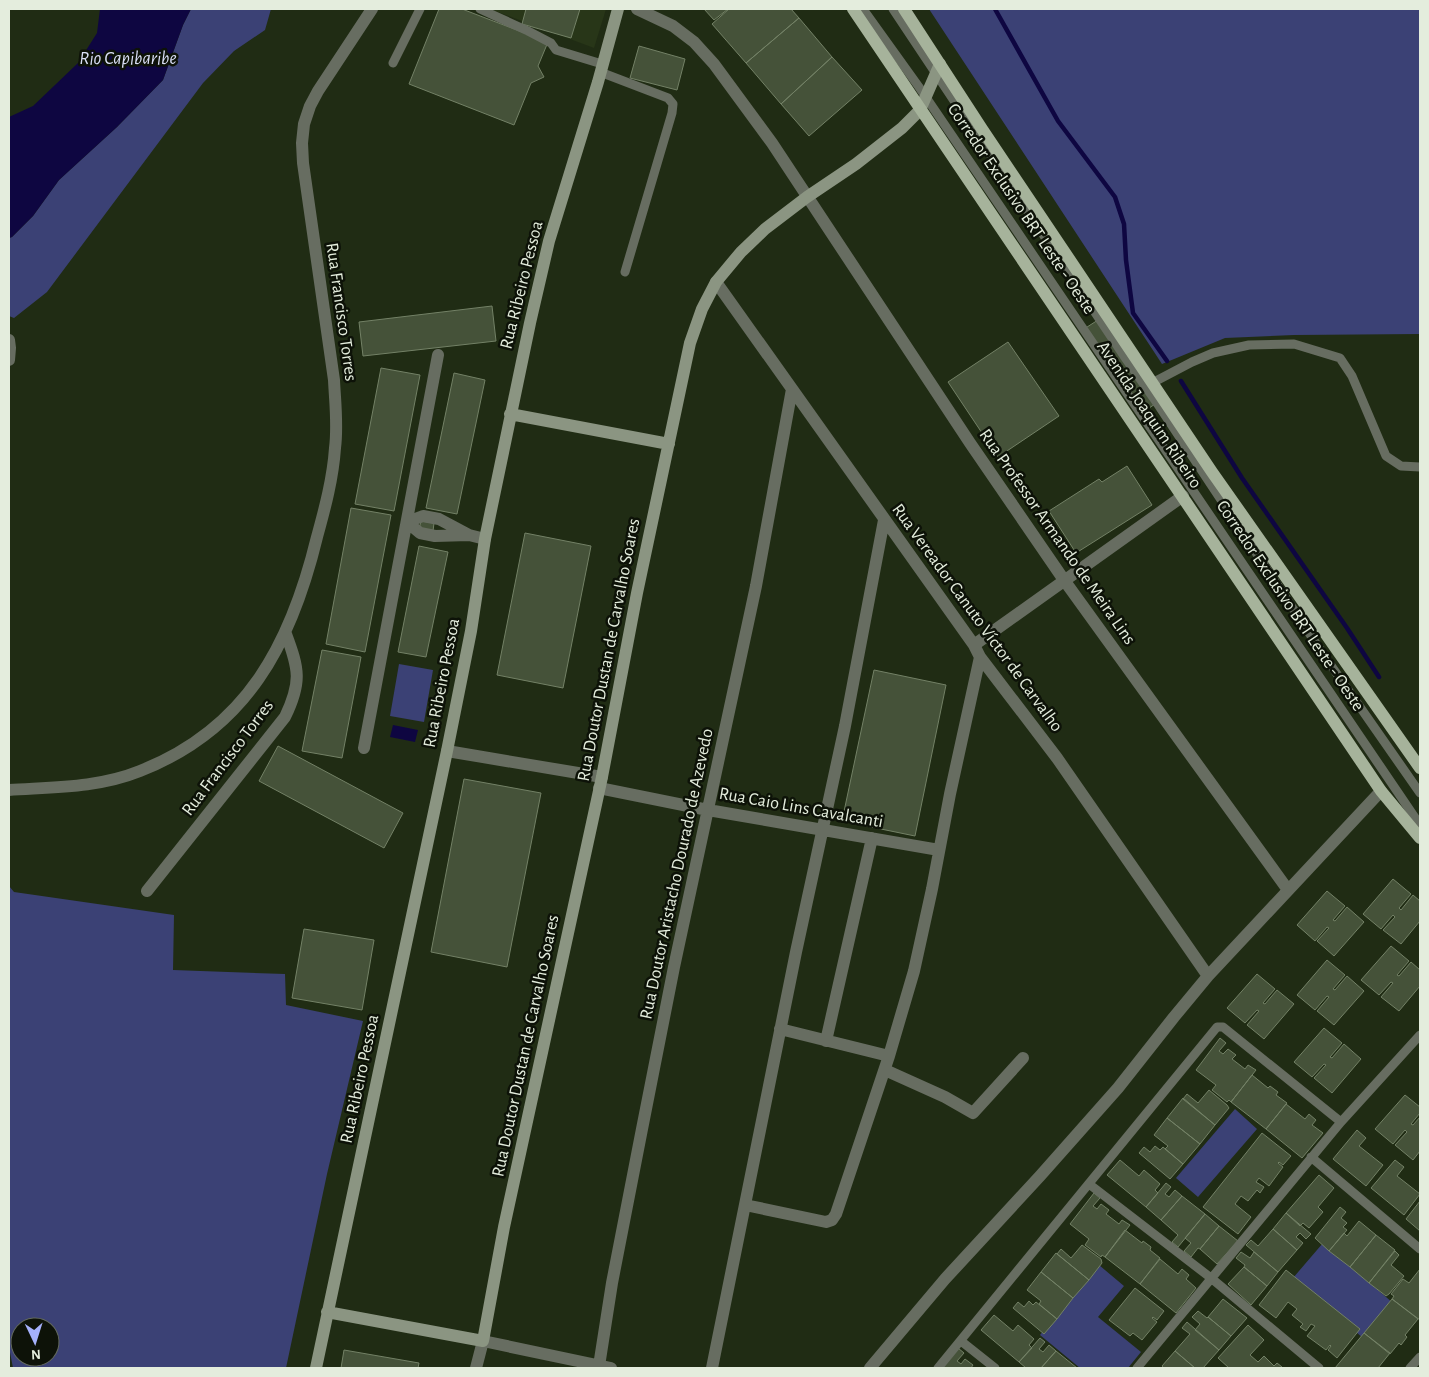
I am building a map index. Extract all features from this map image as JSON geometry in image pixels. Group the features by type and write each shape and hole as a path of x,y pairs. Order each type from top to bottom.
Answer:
{"main road":[{"name":"Rua Ribeiro Pessoa","path":"316,1368 447,751 471,631 485,539 510,414 549,241 618,9"},
{"name":"Avenida Joaquim Ribeiro","path":"853,9 1381,791 1420,838"},
{"name":"Avenida Joaquim Ribeiro","path":"904,9 938,69 987,137 1274,561 1420,768"},
{"name":"Rua Doutor Dustan de Carvalho Soares","path":"483,1340 534,1084 600,783 637,594 690,343 702,308 716,282 741,252 765,229 807,197 856,164 902,128 920,110 927,98 938,69"},
{"path":"510,414 669,444"},
{"path":"327,1312 483,1340"}],"street":[{"name":"Rua Francisco Torres","path":"9,790 61,788 97,783 138,772 169,758 202,738 235,709 265,671 286,634 303,588 315,547 328,496 336,448 334,380 304,163 302,144 304,124 310,106 318,91 372,9"},
{"name":"Rua Professor Armando de Meira Lins","path":"637,9 673,26 694,42 714,64 772,143 970,443 1064,580 1288,890"},
{"name":"Rua Vereador Canuto Víctor de Carvalho","path":"716,282 974,645 980,657 1057,758 1208,976"},
{"path":"9,340 9,360"},
{"path":"364,748 438,355"},
{"name":"Rua Doutor Aristacho Dourado de Azevedo","path":"605,1367 612,1283 642,1129 756,586 792,389"},
{"path":"974,645 1183,496"},
{"path":"712,1368 780,1029 845,726 884,520"},
{"path":"407,522 420,533 435,536 469,535 485,539"},
{"name":"Rua Francisco Torres","path":"147,890 284,717 292,702 297,681 297,666 286,634"},
{"path":"745,1205 826,1222 832,1220 836,1214 885,1070 914,971 980,657"},
{"name":"Rua Caio Lins Cavalcanti","path":"447,751 600,783 708,810 939,850"},
{"path":"870,1368 945,1278 1040,1176 1118,1088 1208,976 1381,791"},
{"path":"826,1041 872,838"},
{"path":"780,1029 889,1056"},
{"path":"885,1070 945,1097 973,1113 1023,1058"},
{"path":"476,1368 483,1340 605,1367"}],"lane":[{"path":"393,63 420,9"},
{"path":"480,9 528,31 551,44 556,50 668,98 673,104 672,113 625,272"},
{"name":"Corredor Exclusivo BRT Leste - Oeste","path":"863,9 927,98 1420,825"},
{"name":"Corredor Exclusivo BRT Leste - Oeste","path":"893,9 938,69 1126,359 1160,406 1324,654 1420,793"},
{"path":"1152,383 1213,353 1249,346 1294,344 1340,358 1352,376 1386,456 1402,466 1420,467"},
{"path":"938,1368 1090,1184 1215,1028 1223,1027 1341,1122"},
{"path":"1137,1368 1311,1157 1420,1035"},
{"path":"1311,1157 1420,1249"},
{"path":"1090,1184 1211,1278 1319,1368"},
{"path":"962,1341 995,1368"},
{"path":"1410,1368 1420,1357"}],"shaded area":[{"path":"191,9 271,9 265,30 234,51 203,83 47,292 14,318 9,316 9,238 33,216 59,180 117,127 163,80 183,25"},
{"path":"490,9 606,9 594,48"},
{"path":"929,9 1420,9 1420,334 1294,335 1225,338 1162,364"},
{"path":"399,664 433,670 424,722 390,716"},
{"path":"9,886 14,892 174,915 173,970 285,974 286,1005 363,1021 327,1174 286,1368 13,1368 60,1367 60,1317 10,1317 10,1352"},
{"path":"1235,1109 1257,1129 1198,1197 1176,1178"},
{"path":"1323,1243 1393,1303 1363,1338 1293,1278"},
{"path":"1099,1265 1124,1286 1098,1317 1141,1352 1128,1368 1080,1368 1040,1335"}],"water":[{"name":"Rio Capibaribe","path":"100,9 191,9 183,25 163,80 117,127 59,180 33,216 9,238 9,117 33,106 78,63 97,33"},
{"path":"393,725 418,730 415,742 390,737"}],"building":[{"path":"439,9 462,9 548,42 538,66 544,77 531,83 514,125 409,84"},
{"path":"526,9 580,9 571,38 522,24"},
{"path":"704,9 728,9 714,20"},
{"path":"729,9 791,9 799,18 746,63 712,24"},
{"path":"799,18 832,57 781,104 746,63"},
{"path":"639,46 685,59 677,90 630,78"},
{"path":"832,57 862,90 809,136 781,104"},
{"path":"492,306 496,341 363,356 359,322"},
{"path":"1098,320 1155,404 1142,413 1084,329"},
{"path":"1008,342 1059,416 998,457 948,382"},
{"path":"381,368 420,375 394,511 355,504"},
{"path":"454,373 485,380 457,514 426,508"},
{"path":"1127,466 1152,505 1076,553 1049,511 1099,479 1102,482"},
{"path":"351,508 391,515 365,652 326,644"},
{"path":"421,521 434,523 433,531 419,529"},
{"path":"525,533 591,546 563,688 497,675"},
{"path":"419,546 448,552 426,657 398,652"},
{"path":"322,650 361,657 342,758 302,751"},
{"path":"874,670 946,685 915,836 842,821"},
{"path":"278,746 403,813 384,848 259,781"},
{"path":"464,779 541,793 507,967 431,952"},
{"path":"1393,879 1411,894 1399,908 1401,910 1413,895 1420,901 1420,921 1401,944 1383,930 1395,917 1393,915 1381,929 1363,914"},
{"path":"1327,891 1345,906 1333,920 1335,921 1347,907 1364,922 1334,956 1317,941 1329,928 1327,927 1315,941 1297,925"},
{"path":"304,929 374,940 362,1010 292,998"},
{"path":"1391,946 1409,961 1397,975 1399,976 1411,962 1420,970 1420,986 1399,1011 1381,997 1393,983 1391,982 1379,995 1361,980"},
{"path":"1327,960 1345,975 1333,989 1335,990 1347,976 1364,991 1334,1025 1317,1011 1329,997 1327,996 1315,1010 1297,995"},
{"path":"1257,974 1275,989 1263,1003 1265,1004 1277,990 1294,1004 1264,1039 1247,1025 1259,1011 1257,1010 1245,1023 1227,1008"},
{"path":"1324,1028 1342,1043 1330,1057 1332,1058 1344,1044 1361,1059 1332,1093 1314,1078 1326,1065 1324,1064 1312,1077 1294,1062"},
{"path":"1220,1038 1226,1043 1219,1051 1223,1054 1228,1049 1236,1055 1232,1059 1245,1069 1248,1065 1256,1070 1231,1102 1229,1100 1227,1102 1212,1090 1216,1085 1196,1070"},
{"path":"1252,1075 1268,1088 1270,1086 1278,1092 1276,1095 1287,1103 1266,1129 1231,1102"},
{"path":"1209,1090 1229,1108 1215,1125 1183,1099 1187,1094 1198,1103"},
{"path":"1405,1095 1420,1107 1420,1113 1411,1124 1413,1125 1420,1117 1420,1151 1413,1160 1395,1145 1407,1132 1405,1130 1393,1144 1375,1129"},
{"path":"1183,1098 1215,1125 1200,1144 1167,1118"},
{"path":"1286,1104 1305,1119 1309,1114 1316,1120 1312,1125 1323,1133 1302,1158 1266,1129"},
{"path":"1167,1118 1200,1144 1183,1164 1165,1149 1168,1146 1154,1135"},
{"path":"1357,1130 1366,1138 1359,1146 1383,1165 1366,1186 1333,1159"},
{"path":"1262,1133 1291,1156 1283,1165 1278,1163 1283,1167 1269,1186 1259,1178 1256,1182 1264,1187 1260,1193 1257,1190 1248,1201 1241,1196 1235,1204 1251,1217 1238,1234 1203,1207"},
{"path":"1155,1146 1160,1150 1163,1147 1183,1164 1170,1179 1139,1153 1144,1147 1150,1152"},
{"path":"1120,1160 1139,1176 1144,1170 1160,1184 1155,1190 1158,1193 1146,1207 1107,1175"},
{"path":"1395,1160 1404,1167 1397,1176 1420,1194 1404,1215 1371,1188"},
{"path":"1319,1175 1334,1188 1318,1207 1323,1212 1309,1228 1303,1223 1300,1226 1286,1213"},
{"path":"1166,1183 1171,1187 1165,1194 1169,1197 1175,1190 1182,1196 1161,1220 1146,1207"},
{"path":"1094,1193 1100,1198 1093,1206 1097,1209 1101,1204 1109,1210 1106,1214 1119,1224 1122,1220 1130,1225 1105,1257 1102,1255 1101,1257 1085,1245 1089,1239 1070,1224"},
{"path":"1182,1196 1205,1214 1178,1247 1172,1242 1178,1235 1161,1220"},
{"path":"1420,1201 1420,1231 1406,1219"},
{"path":"1340,1207 1346,1212 1341,1218 1347,1223 1343,1227 1347,1230 1329,1251 1315,1238"},
{"path":"1286,1213 1311,1234 1306,1239 1300,1233 1296,1237 1303,1243 1297,1250 1273,1229"},
{"path":"1205,1214 1219,1226 1191,1257 1184,1251 1191,1243 1185,1238"},
{"path":"1359,1221 1376,1235 1350,1267 1329,1251 1344,1233 1347,1236"},
{"path":"1219,1226 1238,1241 1217,1264 1200,1249"},
{"path":"1273,1229 1297,1250 1278,1272 1246,1245 1251,1240 1258,1246"},
{"path":"1125,1230 1142,1243 1143,1241 1151,1247 1150,1250 1160,1258 1140,1284 1105,1257"},
{"path":"1376,1235 1395,1250 1369,1283 1350,1267"},
{"path":"1082,1245 1101,1259 1102,1263 1089,1280 1057,1254 1061,1249 1071,1258"},
{"path":"1395,1251 1399,1255 1391,1265 1404,1276 1386,1296 1369,1283"},
{"path":"1241,1252 1250,1258 1254,1252 1278,1272 1267,1286 1236,1258"},
{"path":"1056,1253 1089,1280 1073,1298 1041,1272"},
{"path":"1160,1259 1178,1274 1182,1269 1189,1275 1186,1279 1196,1288 1176,1313 1140,1284"},
{"path":"1244,1267 1267,1286 1251,1305 1228,1284"},
{"path":"1420,1269 1420,1320 1392,1299 1394,1296 1391,1294 1403,1279 1409,1283"},
{"path":"1286,1270 1360,1329 1337,1358 1328,1350 1330,1345 1326,1350 1307,1336 1315,1326 1311,1324 1306,1331 1300,1327 1303,1324 1292,1315 1297,1309 1288,1302 1276,1318 1259,1305"},
{"path":"1041,1272 1073,1298 1057,1319 1039,1304 1041,1301 1027,1290"},
{"path":"1135,1288 1164,1311 1157,1320 1152,1318 1157,1322 1142,1340 1133,1333 1130,1336 1109,1320"},
{"path":"1223,1299 1247,1318 1231,1336 1208,1317"},
{"path":"1392,1299 1418,1319 1405,1335 1407,1337 1401,1345 1399,1343 1390,1354 1364,1333"},
{"path":"1029,1301 1033,1305 1036,1302 1057,1319 1044,1334 1013,1308 1018,1302 1024,1307"},
{"path":"1198,1311 1231,1336 1219,1350 1195,1330 1200,1324 1192,1317"},
{"path":"994,1315 1013,1331 1018,1325 1034,1339 1029,1345 1032,1348 1019,1362 981,1330"},
{"path":"1187,1322 1219,1350 1203,1368 1195,1368 1175,1351 1190,1334 1182,1328"},
{"path":"1248,1325 1264,1340 1250,1355 1258,1362 1264,1356 1274,1366 1277,1363 1281,1368 1229,1368 1218,1358"},
{"path":"1364,1333 1390,1353 1378,1368 1335,1368"},
{"path":"1040,1338 1045,1342 1039,1349 1043,1352 1049,1345 1056,1351 1041,1368 1026,1368 1019,1362"},
{"path":"958,1348 964,1353 957,1361 961,1364 965,1359 973,1365 971,1368 942,1368"},
{"path":"344,1350 419,1363 418,1368 341,1368"},
{"path":"1056,1351 1077,1368 1041,1368"},
{"path":"1175,1351 1195,1368 1164,1368 1162,1366"}],"waterway":[{"path":"995,9 1058,121 1115,197 1124,224 1126,260 1133,313 1167,361"},
{"path":"1181,381 1242,478 1379,677"}]}
